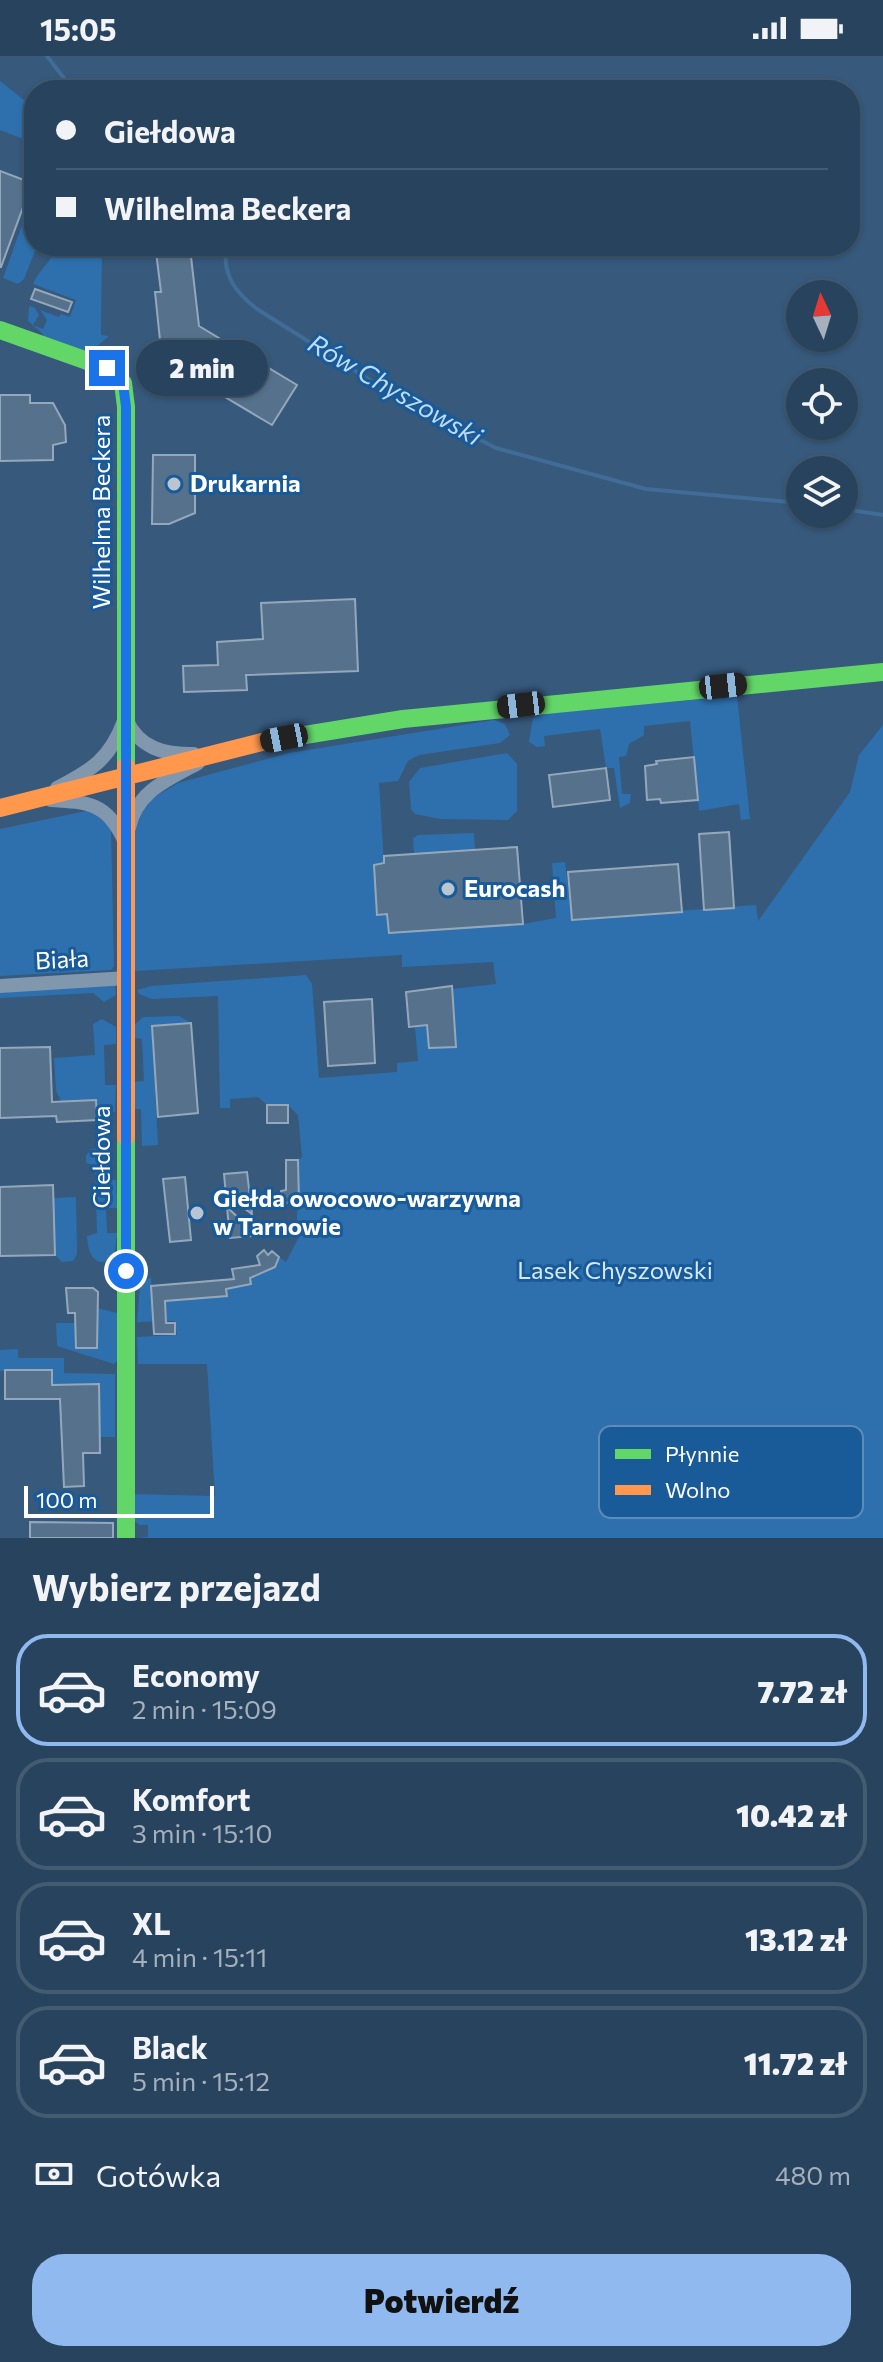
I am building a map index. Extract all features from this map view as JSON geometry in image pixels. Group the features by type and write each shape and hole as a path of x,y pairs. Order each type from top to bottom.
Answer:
{"street":[{"name":"Wilhelma Beckera","path":"0,330 107,368 123,383 126,422 125,776"},
{"path":"0,808 215,753 311,733 418,717 883,672"},
{"path":"125,717 138,739 150,748 188,755 215,753"},
{"path":"35,799 83,775 107,756 125,717"},
{"path":"126,844 136,806 146,793 215,753"},
{"name":"Giełdowa","path":"125,776 126,1538"},
{"path":"35,799 93,805 111,816 126,844"},
{"name":"Biała","path":"0,986 127,978"}],"green space":[{"path":"0,81 24,100 24,139 0,130"},
{"path":"24,220 24,256 33,256 24,279 18,284 3,278"},
{"path":"102,256 101,335 109,336 89,353 42,337 43,334 28,321 29,306 35,308 39,315 33,325 43,329 47,320 40,310 59,317 61,314 70,317 76,300 33,284 52,257"},
{"path":"737,696 750,819 741,820 739,804 699,811 690,721 644,726 644,735 629,744 626,756 619,757 622,794 631,794 630,803 620,808 614,768 606,768 600,729 544,736 545,746 537,747 529,742 533,718 548,713"},
{"name":"Lasek Chyszowski","path":"494,720 505,724 510,735 500,743 419,755 408,761 398,781 379,783 384,863 374,865 377,914 523,924 556,918 552,863 565,862 572,919 756,905 758,921 850,792 859,755 883,725 883,1538 137,1538 148,1537 148,1525 140,1525 131,1518 131,1494 215,1496 207,1364 138,1364 137,1337 177,1335 175,1321 137,1322 140,1285 151,1277 153,1313 165,1301 227,1296 226,1280 234,1278 235,1287 251,1284 250,1276 273,1265 279,1257 286,1262 301,1233 297,1221 298,1160 302,1157 298,1115 288,1105 267,1105 258,1097 230,1099 230,1108 220,1108 218,996 152,999 139,994 137,990 151,986 306,975 312,984 319,1078 397,1072 397,1063 418,1061 415,1027 427,1025 429,1048 456,1047 452,989 496,984 493,962 402,967 402,955 136,971 132,967 131,842 142,813 153,798 178,783 289,753"},
{"path":"507,753 517,764 517,811 508,820 440,819 415,814 411,809 409,782 420,768"},
{"path":"91,810 111,828 114,966 111,970 0,976 0,829"},
{"path":"474,833 475,850 414,854 413,838 418,835"},
{"path":"115,985 116,995 104,1002 93,993 0,998 0,990"},
{"path":"179,1016 191,1023 152,1026 158,1145 142,1146 141,1109 134,1109 134,1082 144,1081 142,1039 134,1038 133,1026 143,1017"},
{"path":"102,1019 116,1027 116,1044 104,1045 105,1085 116,1085 115,1112 108,1112 107,1119 97,1120 95,1100 61,1101 56,1091 54,1058 95,1055 93,1024"},
{"path":"105,1148 106,1180 116,1180 117,1208 106,1208 107,1233 117,1233 114,1258 101,1262 93,1258 87,1236 97,1233 95,1165 86,1163 86,1156 91,1149"},
{"path":"76,1197 77,1254 73,1261 62,1262 55,1255 53,1198"},
{"path":"97,1308 117,1313 117,1361 114,1364 57,1346 56,1323 75,1323 76,1348 97,1348"},
{"path":"18,1349 18,1358 64,1358 64,1373 115,1374 115,1437 100,1437 52,1385 52,1370 0,1371 0,1350"}],"building":[{"path":"0,171 24,180 24,205 0,267"},
{"path":"156,256 191,256 199,326 297,385 272,425 208,387 204,394 163,369 155,292 161,292"},
{"path":"35,289 72,302 68,312 31,299"},
{"path":"0,395 30,395 30,403 53,403 65,425 66,442 53,445 53,460 0,461"},
{"name":"Drukarnia","path":"153,455 195,455 195,513 169,524 152,524"},
{"path":"355,599 358,671 246,675 247,690 184,692 183,666 218,665 217,642 263,639 261,603"},
{"path":"694,757 698,800 661,803 660,799 647,800 645,766 657,764 656,761"},
{"path":"606,768 610,800 553,807 549,775"},
{"path":"729,832 734,908 704,910 699,834"},
{"name":"Eurocash","path":"517,847 523,924 389,933 387,914 377,915 374,865 384,863 384,856"},
{"path":"678,864 682,912 572,920 568,872"},
{"path":"452,986 456,1047 429,1048 427,1025 409,1027 406,992"},
{"path":"372,999 375,1063 328,1066 324,1002"},
{"path":"191,1023 198,1113 158,1117 152,1026"},
{"path":"50,1047 52,1102 96,1100 97,1120 57,1122 56,1116 0,1118 0,1048"},
{"path":"267,1105 288,1105 288,1123 267,1123"},
{"path":"286,1160 298,1160 299,1202 282,1203 281,1191 286,1190"},
{"path":"247,1172 252,1214 226,1195 224,1174"},
{"path":"185,1177 191,1240 170,1242 163,1179"},
{"path":"53,1185 55,1255 0,1256 0,1187"},
{"path":"227,1207 249,1228 254,1236 230,1238"},
{"path":"264,1250 268,1255 272,1251 279,1257 275,1267 250,1278 251,1284 226,1289 227,1296 165,1301 166,1323 175,1323 175,1334 154,1334 151,1286 234,1279 232,1269 260,1265 257,1256"},
{"path":"66,1288 93,1288 98,1292 97,1348 76,1348 75,1313 68,1313"},
{"path":"5,1370 52,1370 52,1385 99,1384 100,1453 83,1453 84,1486 64,1487 60,1399 5,1399"},
{"path":"30,1522 113,1523 113,1538 30,1538"}],"waterway":[{"name":"Rów Chyszowski","path":"47,56 65,80"},
{"name":"Rów Chyszowski","path":"226,256 232,282 257,309 400,399 496,448 646,489 786,502"},
{"name":"Rów Chyszowski","path":"858,511 883,515"}],"traffic: fast":[{"path":"0,330 107,368 123,383 126,407 126,766"},
{"path":"262,742 403,719 883,672"},
{"path":"126,1137 126,1538"}],"traffic: slow":[{"path":"0,808 262,742"},
{"path":"126,766 126,1137"}],"place":[{"name":"Drukarnia","path":"174,484"},
{"name":"Eurocash","path":"448,889"},
{"name":"Giełda owocowo-warzywna w Tarnowie","path":"197,1213"}],"route":[{"path":"107,368 123,383 126,407 126,1271"}]}
